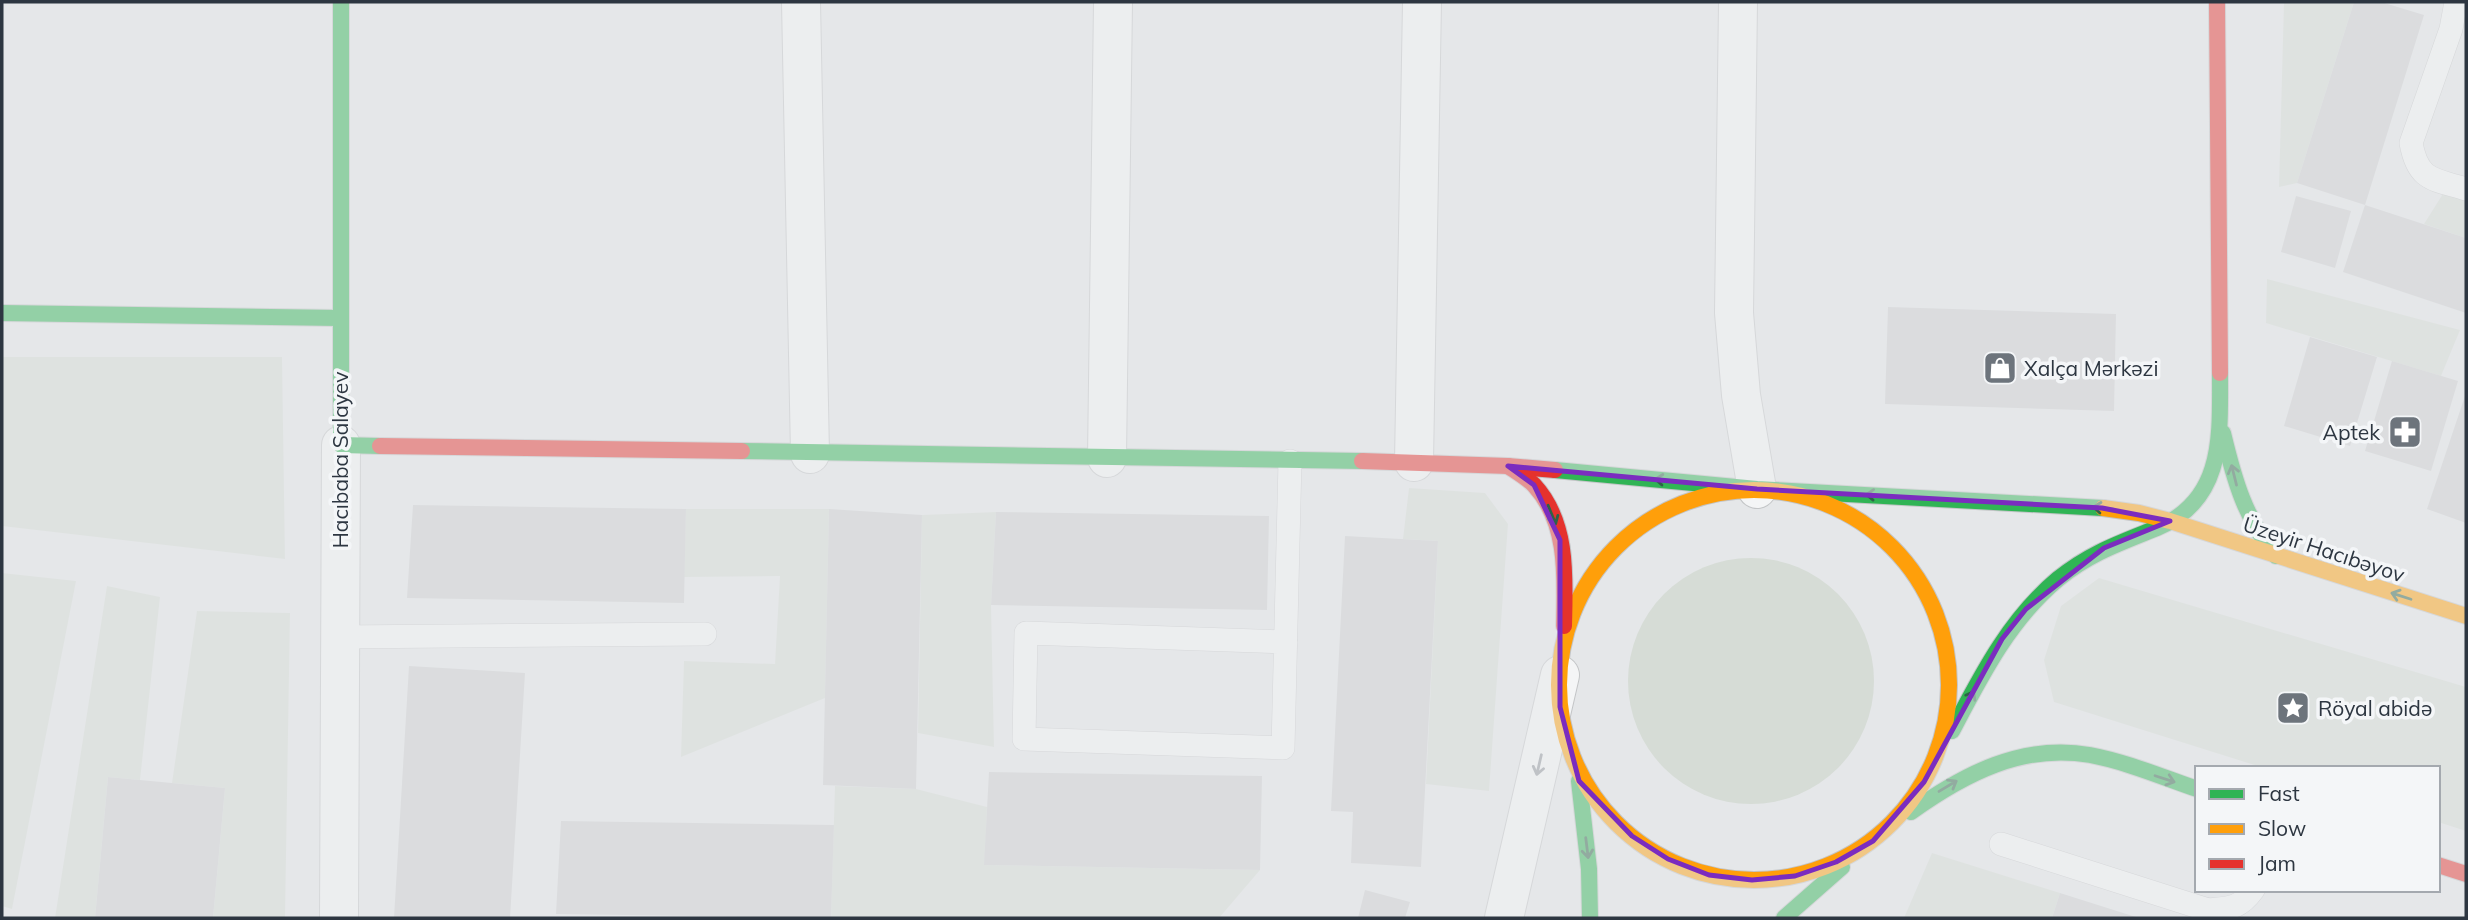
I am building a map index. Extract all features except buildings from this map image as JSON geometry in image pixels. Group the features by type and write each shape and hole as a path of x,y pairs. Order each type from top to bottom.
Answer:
{"main road":[{"name":"Hacıbaba Salayev","path":"341,2 341,445"},
{"path":"1784,918 1901,814 1924,782 2002,639 2026,609 2065,575 2104,548 2170,521 2189,509 2206,487 2216,460 2220,421 2217,2"},
{"path":"2,313 340,318"},
{"path":"2220,421 2239,496 2259,538 2276,556"},
{"path":"341,445 1414,462 1508,466 1810,496 1856,517 1895,548 1925,589 1944,636 1950,686 1943,736 1924,782"},
{"path":"1508,466 1534,485 1546,500 1560,540 1564,584 1560,707 1579,780 1589,869 1590,918"},
{"path":"1562,658 1582,592 1613,549 1655,516 1704,495 1757,489"},
{"name":"Üzeyir Hacıbəyov","path":"1757,489 2102,508 2138,513 2466,616"},
{"path":"1579,780 1632,836 1668,859 1709,875 1752,880 1795,876 1836,862 1873,841 1934,794 1965,776 2006,760 2041,753 2073,753 2105,760 2195,788"},
{"path":"2440,866 2466,874"}],"street":[{"path":"801,2 810,454"},
{"path":"1107,458 1113,2"},
{"path":"1414,462 1422,2"},
{"path":"1738,2 1734,313 1741,394 1757,489"},
{"name":"Hacıbaba Salayev","path":"339,918 341,445"},
{"path":"1504,918 1562,658"}],"lane":[{"path":"2456,2 2458,31 2411,143 2414,163 2428,177 2466,189"},
{"path":"1286,642 1026,633 1024,739 1283,747 1286,642 1290,461"},
{"path":"339,637 705,634"},
{"path":"2001,844 2208,910 2231,908 2244,902 2252,892"}],"highlighted area":[{"path":"1508,466 1757,489 2102,508 2170,521 2104,548 2026,609 2002,639 1924,782 1873,841 1836,862 1795,876 1752,880 1709,875 1668,859 1632,836 1579,781 1560,707 1560,540 1534,485"}],"shaded area":[{"path":"2284,2 2354,2 2297,183 2279,187"},
{"path":"2446,189 2466,196 2466,238 2424,224"},
{"path":"2267,279 2460,330 2441,376 2266,323"},
{"path":"2,357 282,357 285,559 2,526"},
{"path":"1409,488 1485,493 1508,524 1489,791 1426,784 1438,541 1403,539"},
{"path":"686,509 829,509 825,698 681,757 684,661 775,664 780,576 684,577"},
{"path":"996,512 991,605 994,747 918,733 922,515"},
{"path":"1739,558 1763,558 1787,563 1809,572 1838,594 1865,634 1872,657 1872,705 1865,728 1838,768 1809,790 1787,799 1763,804 1739,804 1715,799 1693,790 1673,776 1656,759 1642,739 1633,717 1628,693 1628,669 1633,645 1642,623 1656,603 1673,586 1693,572 1715,563"},
{"path":"2,573 76,581 12,909 2,906"},
{"path":"2099,578 2466,687 2466,831 2440,823 2440,766 2258,766 2054,702 2044,660 2061,606"},
{"path":"107,586 160,597 140,780 108,777 95,918 55,918"},
{"path":"197,611 290,613 285,918 213,918 225,788 172,783"},
{"path":"835,786 916,789 987,807 985,865 1260,870 1219,918 831,918"},
{"path":"1932,853 2060,893 2052,918 1904,918"}],"traffic: fast":[{"path":"341,2 341,445 380,446"},
{"path":"2,313 339,318"},
{"path":"1952,731 1998,650 2025,612 2041,595 2082,562 2157,528 2179,516 2196,501 2207,483 2218,442 2220,373"},
{"path":"2223,433 2242,498 2256,528 2276,556"},
{"path":"742,451 1362,461"},
{"path":"1555,470 1757,489 2103,508"},
{"path":"1911,812 1973,774 2018,758 2041,754 2065,752 2104,758 2195,788"},
{"path":"1579,781 1589,869 1590,918"},
{"path":"1784,918 1842,867"}],"traffic: slow":[{"path":"1754,490 1792,494 1828,505 1862,523 1892,547 1916,577 1934,611 1945,647 1949,685 1945,723 1934,759 1916,793 1892,823 1862,847 1828,865 1792,876 1754,880 1716,876 1680,865 1646,847 1616,823 1592,793 1574,759 1563,723 1559,685 1563,647 1574,611 1592,577 1616,547 1646,523 1680,505 1716,494 1754,490"},
{"path":"2103,508 2170,521 2466,616"}],"traffic: jam":[{"path":"2217,2 2220,373"},
{"path":"380,446 742,451"},
{"path":"1362,461 1555,470"},
{"path":"1508,466 1534,485 1554,516 1564,571 1564,626"},
{"path":"2440,866 2466,874"}],"place":[{"name":"Xalça Mərkəzi","path":"2000,368"},
{"name":"Aptek","path":"2405,432"},
{"name":"Röyal abidə","path":"2293,708"}]}
